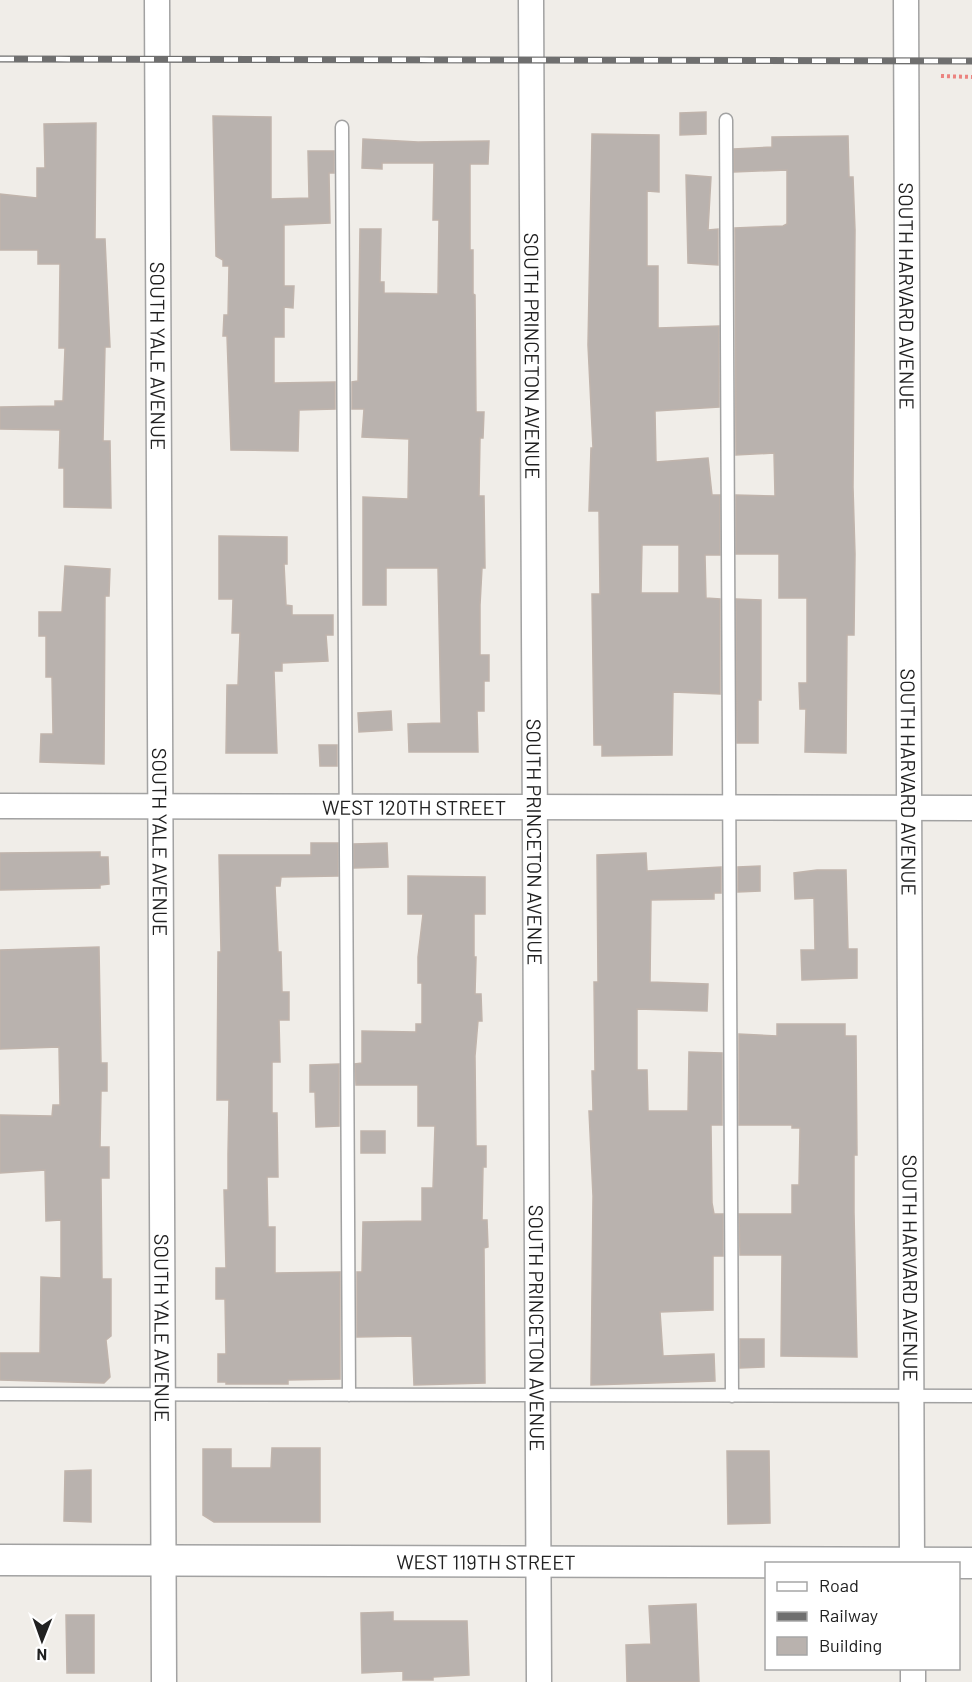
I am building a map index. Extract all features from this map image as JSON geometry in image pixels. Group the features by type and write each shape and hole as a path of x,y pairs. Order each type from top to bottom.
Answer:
{"street":[{"name":"SOUTH YALE AVENUE","path":"157,0 164,1682"},
{"name":"SOUTH PRINCETON AVENUE","path":"531,0 539,1682"},
{"name":"SOUTH HARVARD AVENUE","path":"906,0 912,1562"},
{"name":"WEST 120TH STREET","path":"0,806 972,808"},
{"name":"WEST 119TH STREET","path":"0,1560 765,1563"}],"lane":[{"path":"726,120 732,1396"},
{"path":"342,127 349,1395"},
{"path":"0,1394 972,1396"}],"path":[{"path":"941,76 972,77"}],"building":[{"path":"706,112 706,134 680,135 680,113"},
{"path":"213,116 271,117 271,199 309,198 308,151 334,151 334,173 329,173 330,223 284,225 284,286 294,286 293,308 284,307 284,337 274,337 274,383 335,382 335,409 299,410 298,451 231,450 227,336 223,336 224,315 228,315 229,266 223,266 223,260 216,256"},
{"path":"96,123 95,239 105,239 110,347 105,347 103,441 110,441 111,508 64,507 64,468 59,468 60,430 0,429 0,407 55,406 55,401 63,401 65,348 59,348 60,264 38,264 38,250 0,250 0,194 37,198 37,168 45,168 44,124"},
{"path":"592,134 659,135 659,192 647,191 647,266 658,266 658,328 719,326 719,407 655,411 656,462 708,458 712,495 720,495 720,555 705,555 706,598 720,599 720,694 673,692 672,755 602,756 602,745 594,745 592,594 600,594 599,511 589,511 591,448 593,448 588,345","holes":["642,545 679,545 679,593 641,593"]},
{"path":"848,136 849,177 853,177 855,230 853,487 855,554 854,635 847,635 846,753 805,752 806,709 800,709 799,683 807,683 807,598 779,598 779,554 736,554 736,495 775,496 774,453 736,455 735,228 787,224 787,170 734,172 734,149 772,147 772,137"},
{"path":"363,139 418,142 489,141 488,164 470,164 470,250 473,250 473,294 475,295 476,412 484,412 483,438 480,438 479,496 484,496 485,568 482,568 480,655 489,655 489,681 484,681 484,711 477,711 478,752 409,752 408,724 441,723 438,568 386,568 386,605 363,605 363,497 408,499 409,439 362,437 364,409 352,409 352,382 358,381 360,229 381,229 380,282 384,282 384,293 438,294 439,220 433,220 434,163 382,163 382,169 362,168"},
{"path":"686,175 711,177 708,230 718,229 718,265 688,263"},
{"path":"219,536 287,537 287,564 284,564 286,605 292,606 292,615 333,615 333,635 326,635 328,661 282,663 282,671 274,671 277,753 226,753 227,685 238,685 240,633 232,633 233,599 219,599"},
{"path":"65,566 110,569 109,596 105,596 104,764 40,762 41,734 53,734 52,677 46,677 46,636 39,636 39,612 62,612"},
{"path":"736,599 761,600 761,700 758,700 758,743 737,743"},
{"path":"391,711 392,730 359,732 358,713"},
{"path":"319,745 337,745 337,766 320,766"},
{"path":"311,843 338,843 338,876 281,877 280,886 275,886 282,992 289,992 289,1020 279,1020 280,1062 272,1062 272,1113 277,1113 278,1177 267,1177 268,1227 275,1227 275,1273 340,1272 340,1379 288,1380 288,1384 226,1384 226,1382 218,1382 218,1354 226,1354 225,1299 216,1299 216,1268 226,1268 224,1190 228,1190 229,1100 217,1100 218,952 221,952 219,855 311,855"},
{"path":"387,843 388,867 354,868 354,844"},
{"path":"100,852 100,857 108,857 109,884 100,885 100,888 0,890 0,853"},
{"path":"646,853 647,871 721,867 721,893 714,893 714,899 651,900 650,982 708,984 707,1011 637,1009 637,1070 647,1070 648,1111 688,1111 689,1052 722,1053 722,1125 711,1125 712,1203 714,1214 723,1214 723,1256 713,1256 713,1310 660,1312 663,1356 714,1354 715,1381 591,1385 593,1196 589,1111 593,1111 592,1071 595,1071 594,982 598,982 597,855"},
{"path":"760,866 760,891 738,892 738,867"},
{"path":"846,870 848,949 857,949 857,978 802,980 801,950 815,950 814,898 795,899 794,873"},
{"path":"408,876 485,877 485,914 474,914 474,957 476,957 475,994 481,994 482,1021 478,1021 475,1056 476,1146 486,1146 486,1167 483,1167 482,1220 487,1220 488,1247 484,1248 485,1383 414,1385 412,1336 357,1337 357,1272 362,1272 363,1222 422,1221 422,1188 433,1188 435,1126 418,1126 418,1085 356,1085 355,1064 362,1063 362,1031 416,1032 416,1024 422,1024 422,983 418,983 418,957 423,914 408,914"},
{"path":"99,947 101,1063 107,1063 107,1091 101,1091 100,1147 109,1147 109,1178 101,1178 102,1279 111,1279 111,1336 106,1340 110,1377 104,1383 0,1380 0,1353 40,1353 41,1277 61,1278 61,1220 46,1221 45,1170 0,1173 0,1115 52,1116 53,1105 60,1105 59,1047 0,1049 0,950"},
{"path":"777,1024 845,1024 845,1036 856,1036 857,1155 854,1155 854,1212 857,1357 781,1356 782,1255 740,1255 739,1214 792,1214 792,1185 799,1185 800,1128 792,1128 792,1125 739,1125 739,1034 777,1036"},
{"path":"339,1064 339,1126 316,1127 315,1092 310,1092 310,1065"},
{"path":"361,1131 385,1131 385,1153 361,1153"},
{"path":"740,1339 764,1339 764,1367 740,1368"},
{"path":"272,1448 320,1448 320,1522 214,1522 203,1515 203,1449 231,1449 231,1468 271,1468"},
{"path":"727,1451 769,1451 770,1523 728,1524"},
{"path":"91,1470 91,1522 64,1521 65,1471"},
{"path":"696,1604 699,1682 627,1682 626,1645 651,1644 649,1606"},
{"path":"393,1612 393,1621 467,1621 469,1675 433,1677 433,1680 403,1680 403,1671 362,1673 361,1613"},
{"path":"66,1615 94,1615 94,1673 67,1673"}],"railway":[{"path":"0,59 972,61"}]}
